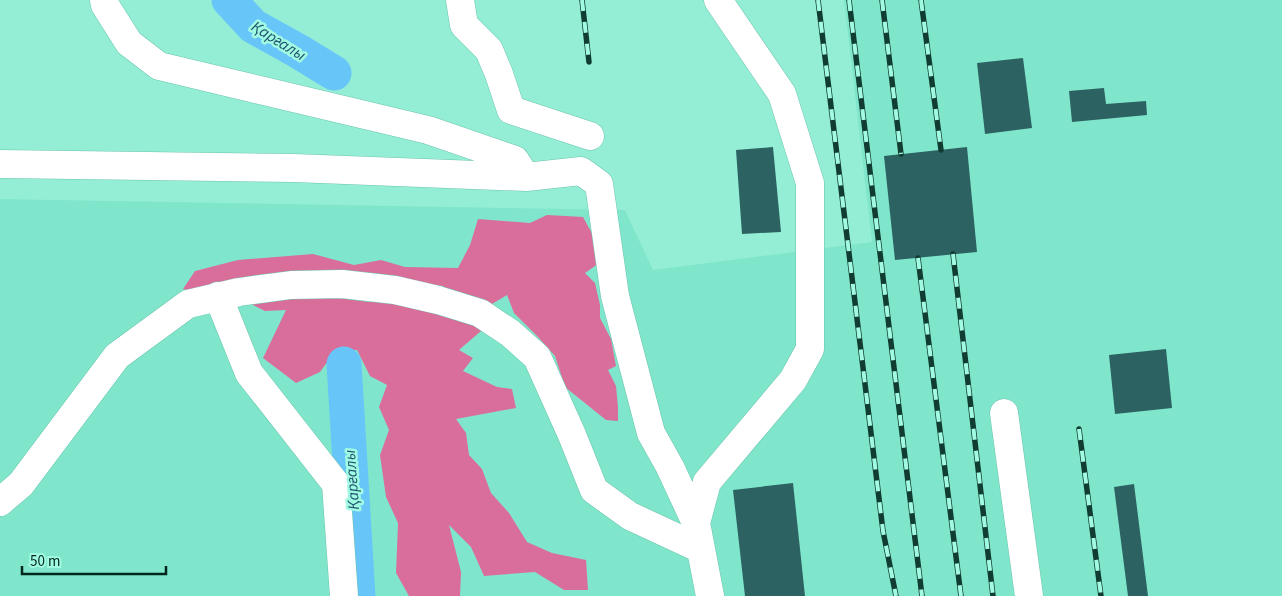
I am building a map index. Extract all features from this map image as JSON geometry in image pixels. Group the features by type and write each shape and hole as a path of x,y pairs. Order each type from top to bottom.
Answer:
{"street":[{"path":"104,0 105,5 129,43 159,66 428,130 515,160 526,177"},
{"path":"460,0 464,25 489,50 511,110 590,136"},
{"path":"698,536 707,482 792,380 810,349 810,183 782,94 718,0"},
{"path":"0,164 294,168 526,177 581,171 599,184 615,296 651,433 670,467 698,536 710,596"},
{"path":"0,502 20,484 118,356 188,304 238,292 292,285 342,284 395,290 480,312 510,333 537,357 594,490 630,516 698,536"},
{"path":"218,296 249,373 336,484 344,596"},
{"path":"1004,413 1029,596"}],"shaded area":[{"path":"844,0 1282,0 1282,596 0,596 0,199 625,210 653,270 872,242"},
{"path":"547,215 583,217 594,237 602,261 585,273 595,283 600,305 600,318 611,339 616,366 608,370 616,386 618,421 606,420 565,387 555,356 514,313 507,295 492,304 462,300 443,286 401,282 198,293 183,289 195,271 238,260 313,254 354,265 381,260 405,267 458,268 470,245 478,219 530,223"},
{"path":"323,296 369,302 396,300 488,325 459,350 473,358 463,371 497,387 512,389 516,408 456,419 466,433 469,455 482,469 491,493 509,513 527,542 552,553 586,560 588,590 564,590 535,572 484,576 471,547 449,525 461,572 460,596 409,596 396,573 398,523 386,497 380,455 389,430 379,407 387,385 370,376 357,350 336,350 320,372 296,383 263,358 286,310 265,311 245,301"}],"building":[{"path":"1023,58 1032,128 985,134 977,63"},
{"path":"1104,88 1106,104 1146,101 1147,115 1072,122 1069,91"},
{"path":"773,147 781,232 742,234 736,150"},
{"path":"967,147 977,252 895,260 884,156"},
{"path":"1166,349 1172,408 1115,414 1109,355"},
{"path":"793,483 805,596 745,596 733,490"},
{"path":"1134,484 1148,596 1128,596 1114,487"}],"waterway":[{"name":"Қарғалы","path":"229,0 253,26 334,73"},
{"name":"Қарғалы","path":"344,364 358,596"}],"railway":[{"path":"582,0 589,62"},
{"path":"818,0 883,531 896,596"},
{"path":"849,0 922,596"},
{"path":"882,0 901,154"},
{"path":"921,0 941,150"},
{"path":"953,254 993,596"},
{"path":"918,258 961,596"},
{"path":"1079,429 1101,596"}]}
